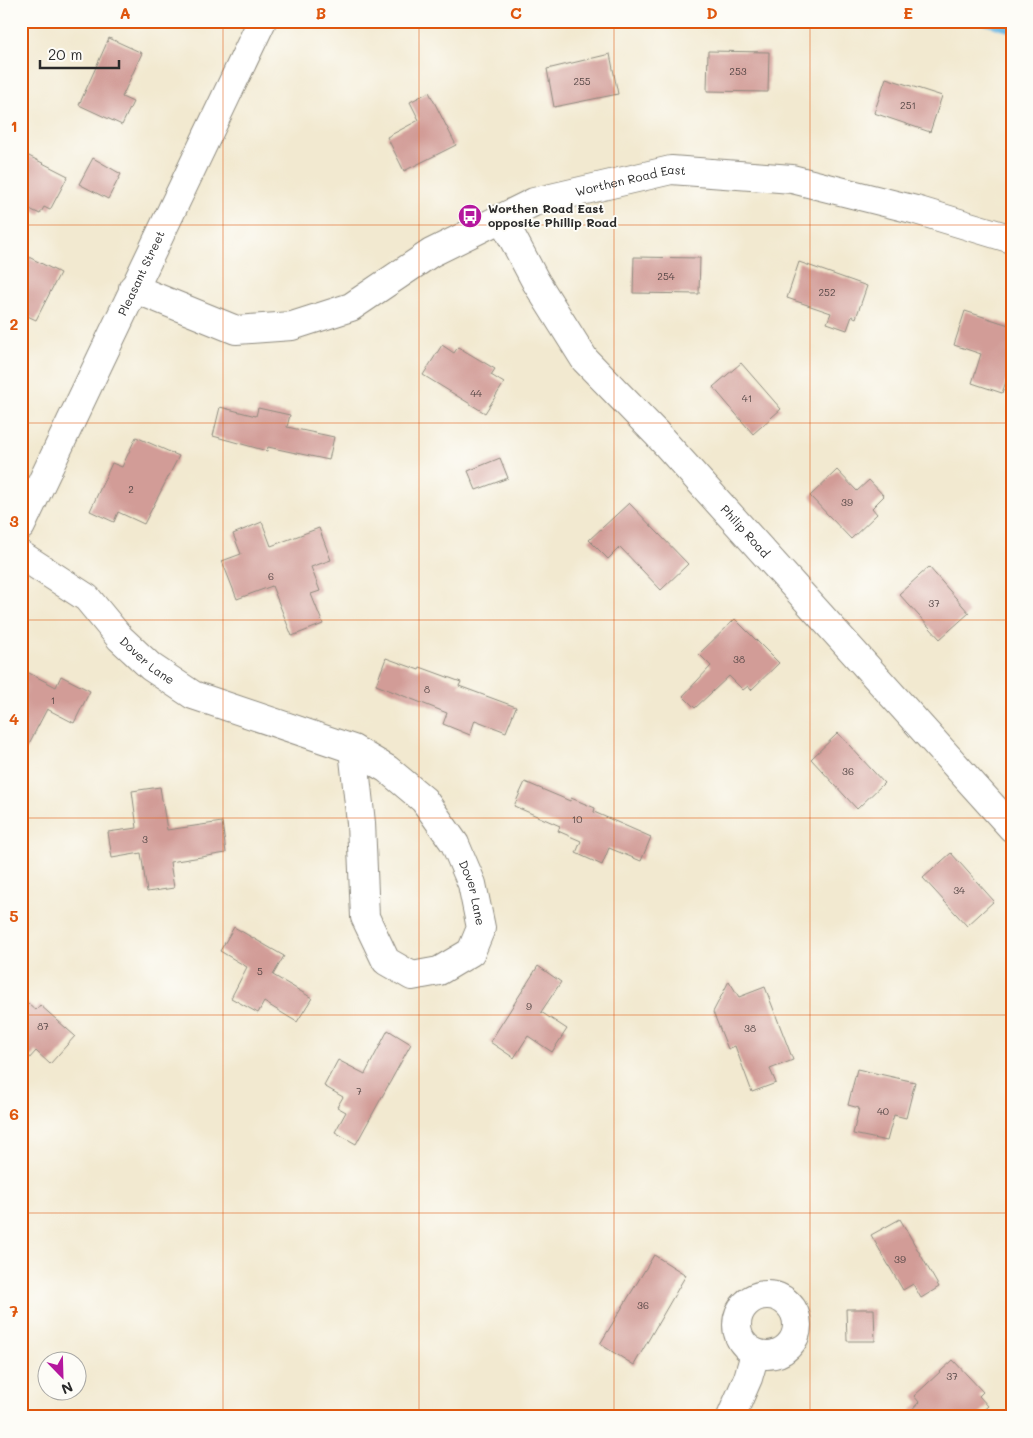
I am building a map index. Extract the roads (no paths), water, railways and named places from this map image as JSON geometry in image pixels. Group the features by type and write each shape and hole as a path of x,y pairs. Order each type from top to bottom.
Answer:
{"street":[{"name":"Pleasant Street","path":"21,526 262,21"},
{"name":"Worthen Road East","path":"134,288 236,330 292,326 351,307 431,252 534,202 671,170 792,180 916,210 1012,239"},
{"name":"Philip Road","path":"502,218 536,282 585,360 663,440 1012,828"},
{"name":"Dover Lane","path":"21,555 87,598 120,638 151,667 193,695 353,750 387,768 424,800 455,844 472,884 481,928 471,952 439,972 412,976 386,961 365,916 360,823 353,750"},
{"path":"732,1417 748,1378 755,1354"}],"waterway":[{"path":"984,21 1012,29"}],"place":[{"name":"Worthen Road East opposite Phillip Road","path":"470,216"}]}
